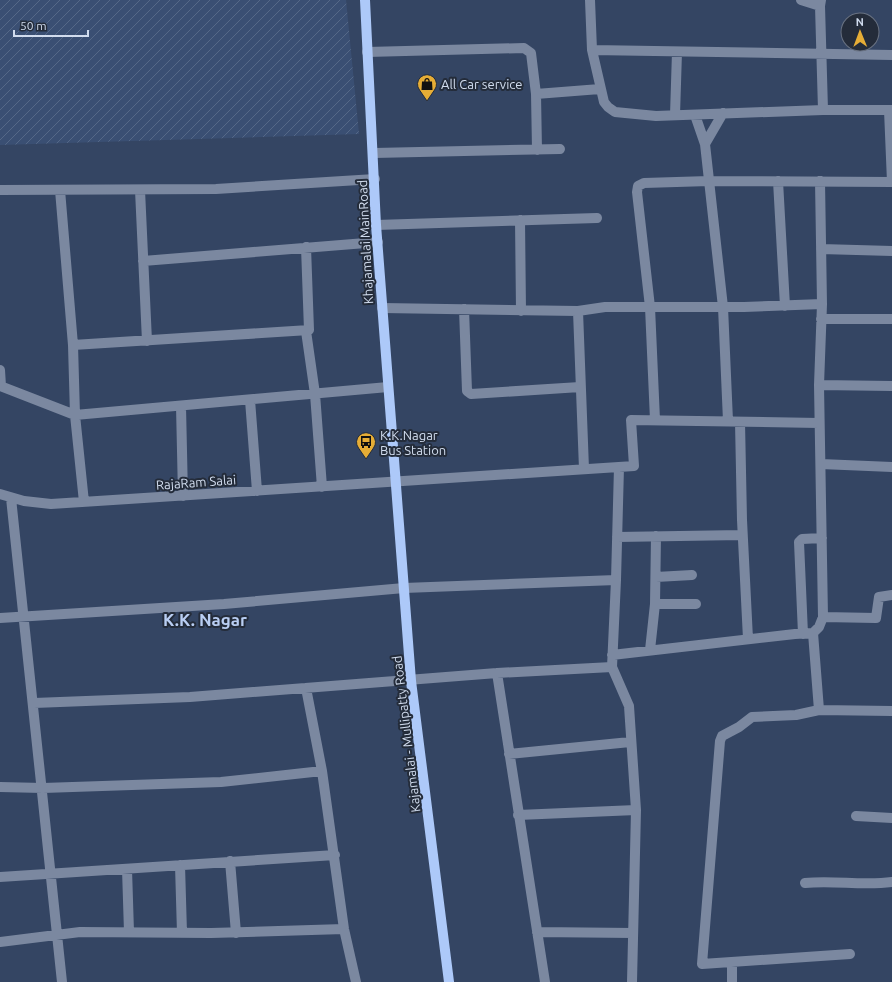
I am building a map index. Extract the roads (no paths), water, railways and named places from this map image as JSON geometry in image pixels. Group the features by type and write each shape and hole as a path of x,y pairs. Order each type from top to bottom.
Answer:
{"main road":[{"name":"Khajamalai MainRoad","path":"365,0 374,153 376,225 395,483"},
{"name":"Kajamalai - Mullipatty Road","path":"395,483 411,681 449,982"}],"street":[{"path":"590,0 592,50 600,89 604,102 608,108 615,112 656,116 823,110 891,110 892,182 709,181 644,183 638,186 636,192 650,307 655,420"},
{"path":"801,0 820,3 823,110"},
{"path":"367,52 524,48 531,53 536,94 537,150"},
{"path":"592,50 677,52 822,52 892,55"},
{"path":"675,115 677,52"},
{"path":"536,94 600,89"},
{"path":"705,144 723,114"},
{"path":"695,115 705,144 723,308 728,421"},
{"path":"374,153 560,149"},
{"path":"0,190 216,189 375,179"},
{"path":"778,181 785,306"},
{"path":"612,655 748,639 808,634 820,627 824,617 819,423 822,304 820,181"},
{"path":"60,190 73,346 74,414 84,502"},
{"path":"140,190 146,341"},
{"path":"376,225 597,218"},
{"path":"520,220 521,311"},
{"path":"143,261 378,242"},
{"path":"306,247 309,330 306,331 315,394 322,487"},
{"path":"821,249 892,252"},
{"path":"382,308 467,312 578,311 605,307 723,308 822,304"},
{"path":"578,311 584,469"},
{"path":"467,312 467,391 471,394 580,386"},
{"path":"821,318 892,319"},
{"path":"73,346 306,331"},
{"path":"0,370 0,386 74,414 388,387"},
{"path":"819,385 892,386"},
{"path":"250,400 257,492"},
{"path":"181,406 183,496"},
{"path":"618,483 634,466 631,420 819,423"},
{"path":"740,422 742,534 748,639"},
{"path":"821,464 892,467"},
{"name":"RajaRam Salai","path":"0,494 12,498 51,504 257,492 634,466"},
{"path":"619,467 612,666 629,706 630,742 636,810 632,982"},
{"path":"12,498 62,982"},
{"path":"617,537 742,534"},
{"path":"650,650 655,604 656,536"},
{"path":"819,710 808,634 799,542 800,539 822,538"},
{"path":"656,577 692,575"},
{"path":"0,618 224,604 404,588 616,580"},
{"path":"824,617 876,618 879,597 892,595"},
{"path":"655,604 696,604"},
{"path":"34,703 190,697 612,666"},
{"path":"497,674 545,982"},
{"path":"306,688 322,771 335,855 344,928 356,982"},
{"path":"850,954 702,964 720,741 726,733 739,727 752,717 796,714 819,710 892,712"},
{"path":"509,754 630,742"},
{"path":"0,787 43,788 221,782 322,771"},
{"path":"518,815 636,810"},
{"path":"856,816 892,820"},
{"path":"0,877 52,875 230,861 335,855"},
{"path":"230,861 236,933"},
{"path":"180,866 182,933"},
{"path":"127,869 129,932"},
{"path":"805,883 826,881 873,885 892,882"},
{"path":"0,942 80,932 236,933 344,928"},
{"path":"537,932 633,934"},
{"path":"732,963 732,982"}],"place":[{"name":"All Car service","path":"427,101"},
{"name":"K.K.Nagar Bus Station","path":"366,459"}],"district":[{"name":"K.K. Nagar","path":"205,619"}]}
